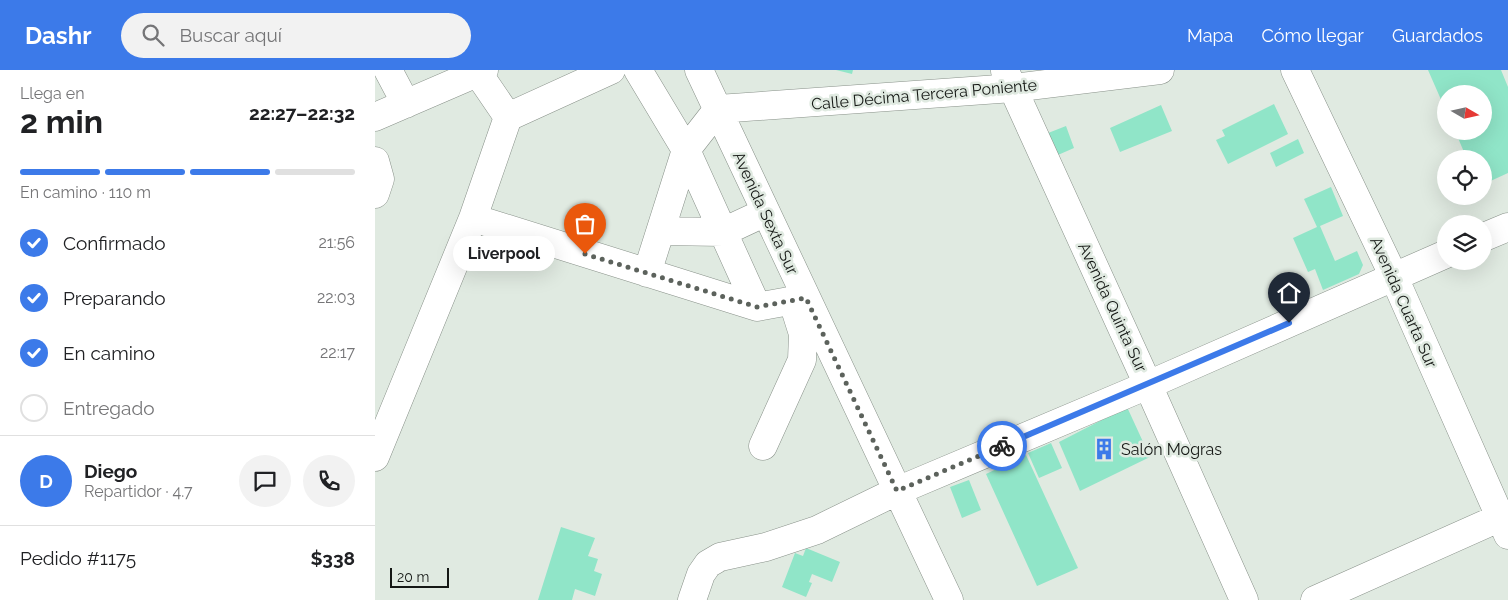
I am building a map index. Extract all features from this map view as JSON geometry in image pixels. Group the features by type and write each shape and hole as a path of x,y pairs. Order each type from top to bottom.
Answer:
{"street":[{"path":"388,70 406,104"},
{"path":"375,458 473,218 508,117 611,70"},
{"path":"638,70 686,150 757,307"},
{"name":"Avenida Sexta Sur","path":"699,70 766,212 799,300 897,491 949,600"},
{"name":"Calle Décima Tercera Poniente","path":"718,110 1008,79 1160,70"},
{"name":"Avenida Cuarta Sur","path":"1295,70 1394,277 1505,523"},
{"path":"375,117 481,72 508,117"},
{"name":"Avenida Quinta Sur","path":"1008,79 1244,600"},
{"path":"647,273 686,150 718,110"},
{"path":"375,161 380,179 375,194"},
{"path":"661,231 723,232 766,212"},
{"path":"473,218 757,307 799,300 803,334 802,360 763,446"},
{"path":"1492,234 1508,227"},
{"path":"692,600 701,574 708,564 720,557 766,547 817,530 897,491 1148,385 1437,258"},
{"path":"1315,600 1505,523"}],"building":[{"path":"836,70 853,70 852,74"},
{"path":"1428,70 1501,70 1508,87 1508,173 1492,180 1492,150 1463,150 1459,140 1493,140 1493,85 1437,85 1437,90"},
{"path":"1274,104 1288,134 1228,164 1216,140 1225,136 1222,130"},
{"path":"1161,105 1172,131 1120,152 1110,128"},
{"path":"1066,126 1074,148 1051,158 1043,135"},
{"path":"1298,139 1304,153 1276,167 1270,153"},
{"path":"1331,187 1343,216 1320,226 1335,261 1357,251 1363,265 1359,274 1323,290 1315,269 1308,272 1293,238 1317,227 1304,199"},
{"name":"Salón Mogras","path":"1127,407 1150,457 1080,491 1059,442"},
{"path":"1051,443 1062,468 1039,478 1028,453"},
{"path":"1026,455 1078,568 1037,586 986,474"},
{"path":"969,480 981,510 962,518 950,487"},
{"path":"561,527 595,538 588,556 598,559 594,571 602,574 595,596 575,589 572,600 538,600"},
{"path":"806,548 840,562 832,582 812,574 809,582 812,583 806,597 782,587 795,553 803,556"}],"way so far":[{"path":"585,254 757,307 806,298 897,491 1002,446"}],"place":[{"name":"Liverpool","path":"585,254"},
{"name":"Salón Mogras","path":"1104,449"}],"route":[{"path":"1002,446 1289,323"}]}
